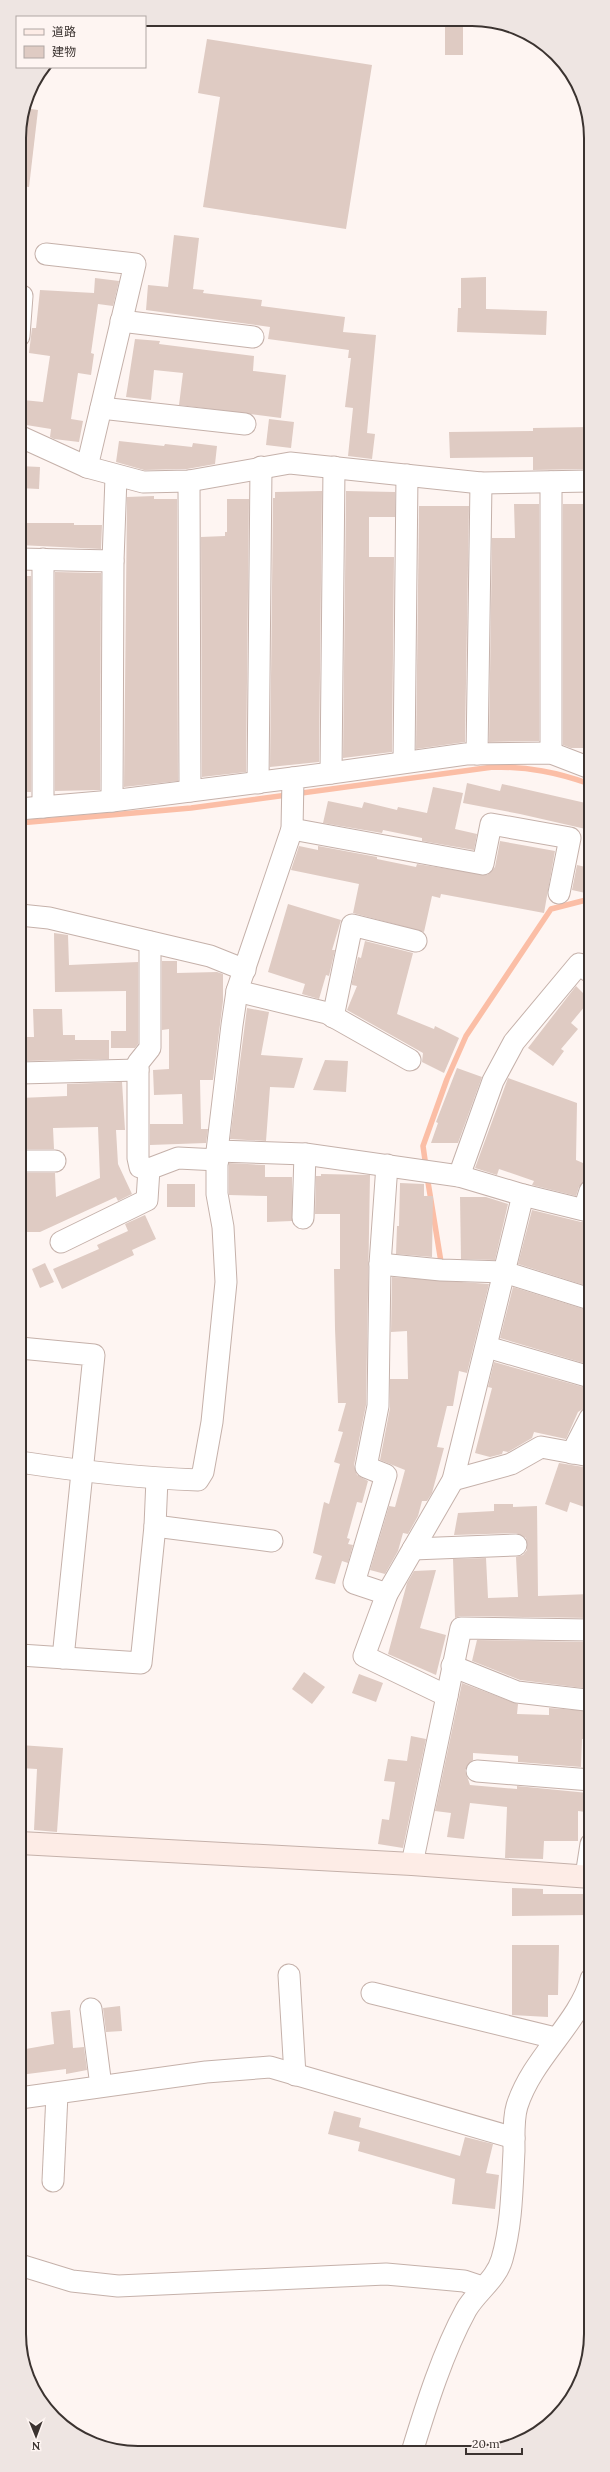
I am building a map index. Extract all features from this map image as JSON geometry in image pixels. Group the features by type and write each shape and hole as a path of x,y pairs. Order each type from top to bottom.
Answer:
{"street":[{"path":"46,254 135,264 88,467"},
{"path":"121,321 253,337"},
{"path":"101,408 245,424"},
{"path":"26,439 88,467 116,476 143,482 189,481 290,463 407,474 481,483 584,481"},
{"path":"258,783 261,467"},
{"path":"331,773 334,467"},
{"path":"404,762 407,474"},
{"path":"112,801 113,561 116,476"},
{"path":"189,481 190,791"},
{"path":"551,482 551,753"},
{"path":"477,754 481,483"},
{"path":"26,559 113,561"},
{"path":"43,559 43,807"},
{"path":"26,808 112,801 258,783 293,789 331,773 404,762 477,754 551,753 584,766"},
{"path":"26,1463 83,1472 157,1478 198,1480 203,1472 212,1422 226,1282 223,1227 217,1194 217,1156 237,991 292,829 293,789"},
{"path":"292,829 483,864 491,824 570,838 559,893"},
{"path":"26,916 49,918 210,956 245,970"},
{"path":"333,1017 352,925 416,941"},
{"path":"150,942 150,1048 138,1063 138,1158 140,1167 149,1169 178,1158 305,1154 459,1176 523,1196 584,1210"},
{"path":"459,1176 493,1081 514,1042 579,964 584,968"},
{"path":"237,991 333,1017 410,1060"},
{"path":"26,1073 138,1070"},
{"path":"303,1218 305,1154"},
{"path":"26,1161 55,1161"},
{"path":"387,1165 380,1264 378,1406 366,1467 386,1476 354,1583 387,1594"},
{"path":"61,1242 147,1200 149,1169"},
{"path":"447,1696 364,1656 387,1594 453,1480 523,1196"},
{"path":"380,1264 440,1270 504,1272 584,1297"},
{"path":"487,1347 584,1375"},
{"path":"26,1351 94,1355 63,1658"},
{"path":"453,1480 511,1464 541,1447 581,1454 584,1442"},
{"path":"26,1655 141,1663 155,1526 157,1478"},
{"path":"155,1526 272,1541"},
{"path":"413,1549 516,1545"},
{"path":"412,1864 461,1628 584,1630"},
{"path":"452,1666 517,1692 584,1700"},
{"path":"477,1771 584,1779"},
{"path":"26,1843 412,1864 584,1876"},
{"path":"289,1975 296,2075"},
{"path":"372,1992 555,2038"},
{"path":"414,2446 428,2399 466,2310 482,2287 494,2277 501,2261 510,2226 514,2138 520,2101 530,2075 584,1998"},
{"path":"91,2009 101,2086"},
{"path":"26,2097 206,2072 270,2067 514,2138"},
{"path":"53,2181 57,2094"},
{"path":"26,2267 72,2281 118,2286 386,2274 464,2282 482,2287"}],"building":[{"path":"445,26 463,26 463,55 445,55"},
{"path":"207,39 372,65 346,229 203,207 220,97 198,93"},
{"path":"30,109 38,110 29,187 26,187 26,130"},
{"path":"174,235 199,238 193,289 204,290 203,293 262,300 261,306 345,317 343,332 376,335 367,433 375,434 372,459 348,456 353,408 345,407 351,358 348,358 349,350 268,339 270,327 146,310 148,285 168,287"},
{"path":"486,277 486,309 547,311 546,335 457,332 458,308 461,308 461,278"},
{"path":"95,278 119,281 113,306 98,304 91,353 94,354 91,375 78,373 71,419 83,421 79,442 54,439 50,437 51,429 26,425 26,400 43,402 50,356 29,353 32,328 36,328 40,290 94,293"},
{"path":"135,339 160,341 159,344 254,356 253,371 286,375 281,418 179,405 183,373 154,370 151,400 126,397"},
{"path":"269,419 294,422 291,448 266,445"},
{"path":"584,427 584,469 533,470 533,457 450,458 449,432 533,431 533,428"},
{"path":"119,441 164,446 165,444 192,447 193,443 217,446 215,464 187,469 144,470 116,462"},
{"path":"26,466 40,467 39,489 26,488"},
{"path":"322,491 319,762 270,767 273,498 275,498 275,492"},
{"path":"346,491 395,492 395,517 369,517 369,557 394,557 392,752 343,758"},
{"path":"154,496 154,499 177,499 178,781 124,787 127,497"},
{"path":"227,499 249,499 246,772 202,777 201,537 225,536 225,532 227,532"},
{"path":"514,504 539,504 539,741 489,742 492,538 515,538"},
{"path":"563,504 584,504 584,748 571,748 563,745"},
{"path":"419,506 469,506 465,742 416,749"},
{"path":"26,523 74,523 74,525 102,525 101,549 26,545"},
{"path":"55,572 101,573 100,790 55,791"},
{"path":"26,576 31,576 31,792 26,792"},
{"path":"467,783 500,791 502,784 584,803 584,829 520,814 463,803"},
{"path":"433,787 463,793 455,829 477,834 474,850 422,841 422,838 383,830 382,833 323,823 328,801 362,808 364,802 397,810 398,807 427,813"},
{"path":"500,841 555,851 544,913 441,894 440,898 432,896 424,932 353,913 359,884 291,870 299,846 318,850 318,846 377,857 377,859 416,867 417,864 487,875 495,867"},
{"path":"577,865 584,867 584,893 572,890"},
{"path":"288,904 341,920 332,950 335,950 329,976 326,975 319,999 302,994 305,984 268,972"},
{"path":"54,933 68,935 69,965 138,962 138,1044 135,1048 111,1048 111,1031 126,1031 126,991 55,992"},
{"path":"365,941 413,953 397,1014 434,1029 435,1026 459,1038 444,1073 422,1062 423,1053 347,1010 357,986 352,985 352,982 358,957 361,958"},
{"path":"162,961 177,961 177,973 217,972 223,974 223,1001 213,1080 200,1080 201,1129 208,1129 206,1143 150,1145 150,1124 183,1124 182,1094 154,1095 153,1070 169,1069 169,1029 162,1030"},
{"path":"576,986 584,994 584,1007 571,1023 578,1029 561,1049 564,1051 553,1066 528,1048"},
{"path":"247,1008 269,1012 261,1055 303,1058 294,1088 270,1087 266,1141 230,1139"},
{"path":"33,1009 62,1009 63,1035 75,1035 75,1040 109,1040 109,1059 27,1061 26,1037 34,1037"},
{"path":"325,1060 348,1061 346,1092 313,1090"},
{"path":"457,1068 482,1077 458,1143 431,1143 438,1123 436,1122"},
{"path":"508,1078 577,1103 576,1160 584,1163 584,1182 579,1187 576,1196 532,1185 534,1181 499,1169 497,1175 475,1168"},
{"path":"122,1082 125,1130 116,1130 118,1164 132,1194 118,1201 116,1197 40,1232 26,1232 26,1173 55,1173 56,1197 100,1178 98,1127 53,1128 54,1149 26,1149 26,1098 67,1096 67,1084"},
{"path":"229,1163 265,1165 265,1177 292,1177 292,1221 267,1222 267,1196 229,1195"},
{"path":"321,1174 370,1175 366,1405 354,1465 357,1475 368,1481 362,1503 357,1502 347,1538 350,1539 348,1544 353,1545 348,1563 342,1561 335,1584 315,1579 322,1556 313,1553 324,1502 329,1504 340,1464 334,1462 343,1432 338,1431 346,1403 338,1403 335,1329 334,1269 340,1269 340,1214 315,1214 316,1176 321,1176"},
{"path":"400,1183 424,1184 424,1196 433,1196 432,1257 396,1254 397,1226 399,1226"},
{"path":"167,1184 195,1184 195,1207 167,1207"},
{"path":"460,1197 486,1197 508,1204 495,1260 461,1259"},
{"path":"532,1210 581,1222 584,1221 584,1285 518,1264"},
{"path":"145,1215 156,1239 132,1250 134,1255 62,1289 53,1269 99,1249 97,1245 128,1231 125,1224"},
{"path":"45,1263 54,1282 40,1288 32,1269"},
{"path":"392,1277 489,1284 467,1373 459,1371 453,1406 447,1406 437,1447 444,1448 432,1493 427,1501 422,1501 418,1516 408,1534 403,1533 398,1551 385,1574 370,1570 389,1506 395,1507 405,1470 380,1460 390,1408 390,1379 408,1379 407,1331 391,1332"},
{"path":"513,1287 584,1309 584,1363 500,1338"},
{"path":"494,1362 584,1387 584,1408 578,1412 566,1439 534,1432 532,1438 508,1452 503,1451 502,1454 490,1457 475,1453 492,1388 488,1387"},
{"path":"559,1463 584,1467 584,1507 570,1502 567,1512 545,1504"},
{"path":"494,1504 513,1504 513,1507 537,1506 538,1596 584,1594 584,1618 461,1616 455,1618 453,1559 486,1558 488,1598 518,1597 516,1557 523,1555 527,1550 526,1538 516,1533 454,1535 458,1513 494,1511"},
{"path":"436,1570 420,1628 446,1635 436,1675 388,1654 407,1583 414,1571"},
{"path":"477,1640 584,1642 584,1688 520,1680 472,1661"},
{"path":"304,1672 325,1687 312,1704 292,1689"},
{"path":"359,1674 383,1683 376,1702 352,1693"},
{"path":"462,1683 518,1704 517,1714 549,1715 549,1708 584,1710 584,1739 582,1739 581,1767 518,1762 518,1756 473,1753 473,1760 465,1770 470,1785 517,1789 517,1786 584,1793 584,1812 578,1811 578,1841 544,1841 543,1859 505,1858 507,1807 470,1803 464,1839 447,1837 451,1813 435,1811"},
{"path":"411,1736 426,1739 403,1848 378,1844 382,1819 389,1820 395,1782 384,1781 388,1759 407,1761"},
{"path":"26,1745 63,1748 57,1832 34,1830 37,1769 26,1768"},
{"path":"512,1888 543,1889 543,1894 584,1894 584,1915 512,1916"},
{"path":"512,1945 559,1945 558,1995 548,1995 548,2017 512,2015"},
{"path":"120,2006 122,2031 106,2032 103,2008"},
{"path":"70,2010 73,2048 84,2047 87,2070 66,2074 66,2069 26,2074 26,2049 54,2044 51,2012"},
{"path":"334,2111 361,2118 359,2127 460,2156 465,2137 493,2144 486,2173 499,2175 495,2209 452,2204 455,2179 358,2151 360,2142 328,2134"}],"waterway":[{"path":"26,822 191,808 493,767 542,771 566,776 584,782"},
{"path":"426,1167 423,1146 447,1079 466,1036 551,909 584,901"},
{"path":"427,1176 441,1262"}]}
